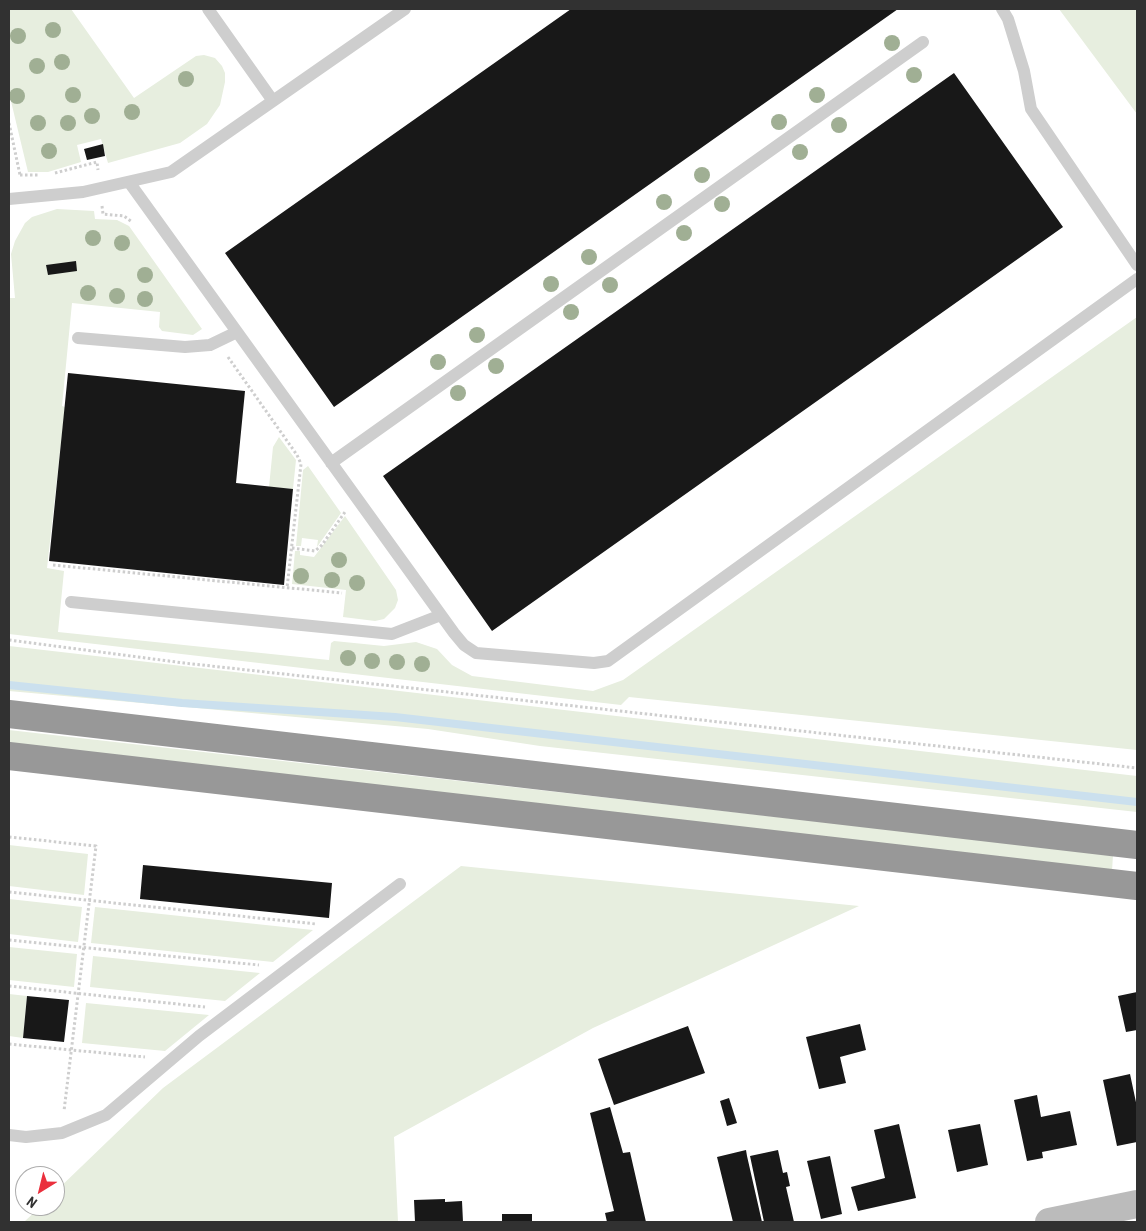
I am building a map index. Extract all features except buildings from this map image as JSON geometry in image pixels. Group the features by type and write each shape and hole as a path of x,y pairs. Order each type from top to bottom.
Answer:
{"highway":[{"path":"9,714 1137,845"},
{"path":"9,756 1137,886"}],"street":[{"path":"1048,1222 1137,1204"}],"lane":[{"path":"208,9 273,101"},
{"path":"9,199 83,192 172,172 405,9"},
{"path":"1002,9 1008,19 1024,71 1031,109 1137,265"},
{"path":"331,463 923,42"},
{"path":"129,182 441,615 464,645 476,653 594,663 608,661 1137,279"},
{"path":"78,338 185,347 210,345 236,332"},
{"path":"71,602 392,634 441,615"},
{"path":"9,1135 26,1137 62,1132 106,1114 234,1010 400,884"}],"path":[{"path":"9,125 24,198"},
{"path":"292,548 315,551 322,545 356,498"},
{"path":"53,566 342,593"},
{"path":"9,640 184,663 1137,768"},
{"path":"9,837 96,846 62,1132"},
{"path":"9,892 344,927"},
{"path":"9,940 289,968"},
{"path":"9,986 234,1010"},
{"path":"9,1044 171,1060"}],"green space":[{"path":"9,9 71,9 134,98 196,56 204,55 215,58 225,73 220,105 207,124 180,143 108,163 101,139 77,145 81,162 48,172 28,172 9,93"},
{"path":"1059,9 1137,9 1137,114"},
{"path":"57,209 94,211 95,219 117,220 129,226 202,329 193,335 162,331 159,327 160,312 72,303 62,406 65,407 47,568 64,571 58,632 329,660 331,643 334,641 384,646 416,642 437,649 452,665 472,676 593,691 623,680 1137,317 1137,750 629,697 621,705 9,634 9,298 15,298 11,254 15,241 25,223 32,217"},
{"path":"279,437 296,460 293,489 269,487 273,447"},
{"path":"308,466 341,513 317,547 318,540 302,538 301,546 296,546 303,470"},
{"path":"345,516 396,590 398,600 395,608 384,619 375,621 343,617 346,590 292,584 295,551 300,551 300,555 314,557"},
{"path":"9,646 1137,776 1137,812 540,746 428,729 9,691"},
{"path":"9,730 1113,855 1112,871 9,748"},
{"path":"9,845 88,854 84,895 9,886"},
{"path":"461,866 859,906 593,1028 394,1137 398,1222 24,1222 30,1216 65,1216 65,1182 163,1088"},
{"path":"9,899 82,907 78,942 9,934"},
{"path":"95,907 313,930 273,962 91,943"},
{"path":"9,947 77,954 74,987 9,980"},
{"path":"93,956 260,973 225,1001 90,987"},
{"path":"9,994 27,996 23,1038 9,1036"},
{"path":"86,1003 209,1015 165,1051 82,1043"}],"waterway":[{"path":"9,685 182,703 395,717 1137,802"}]}
